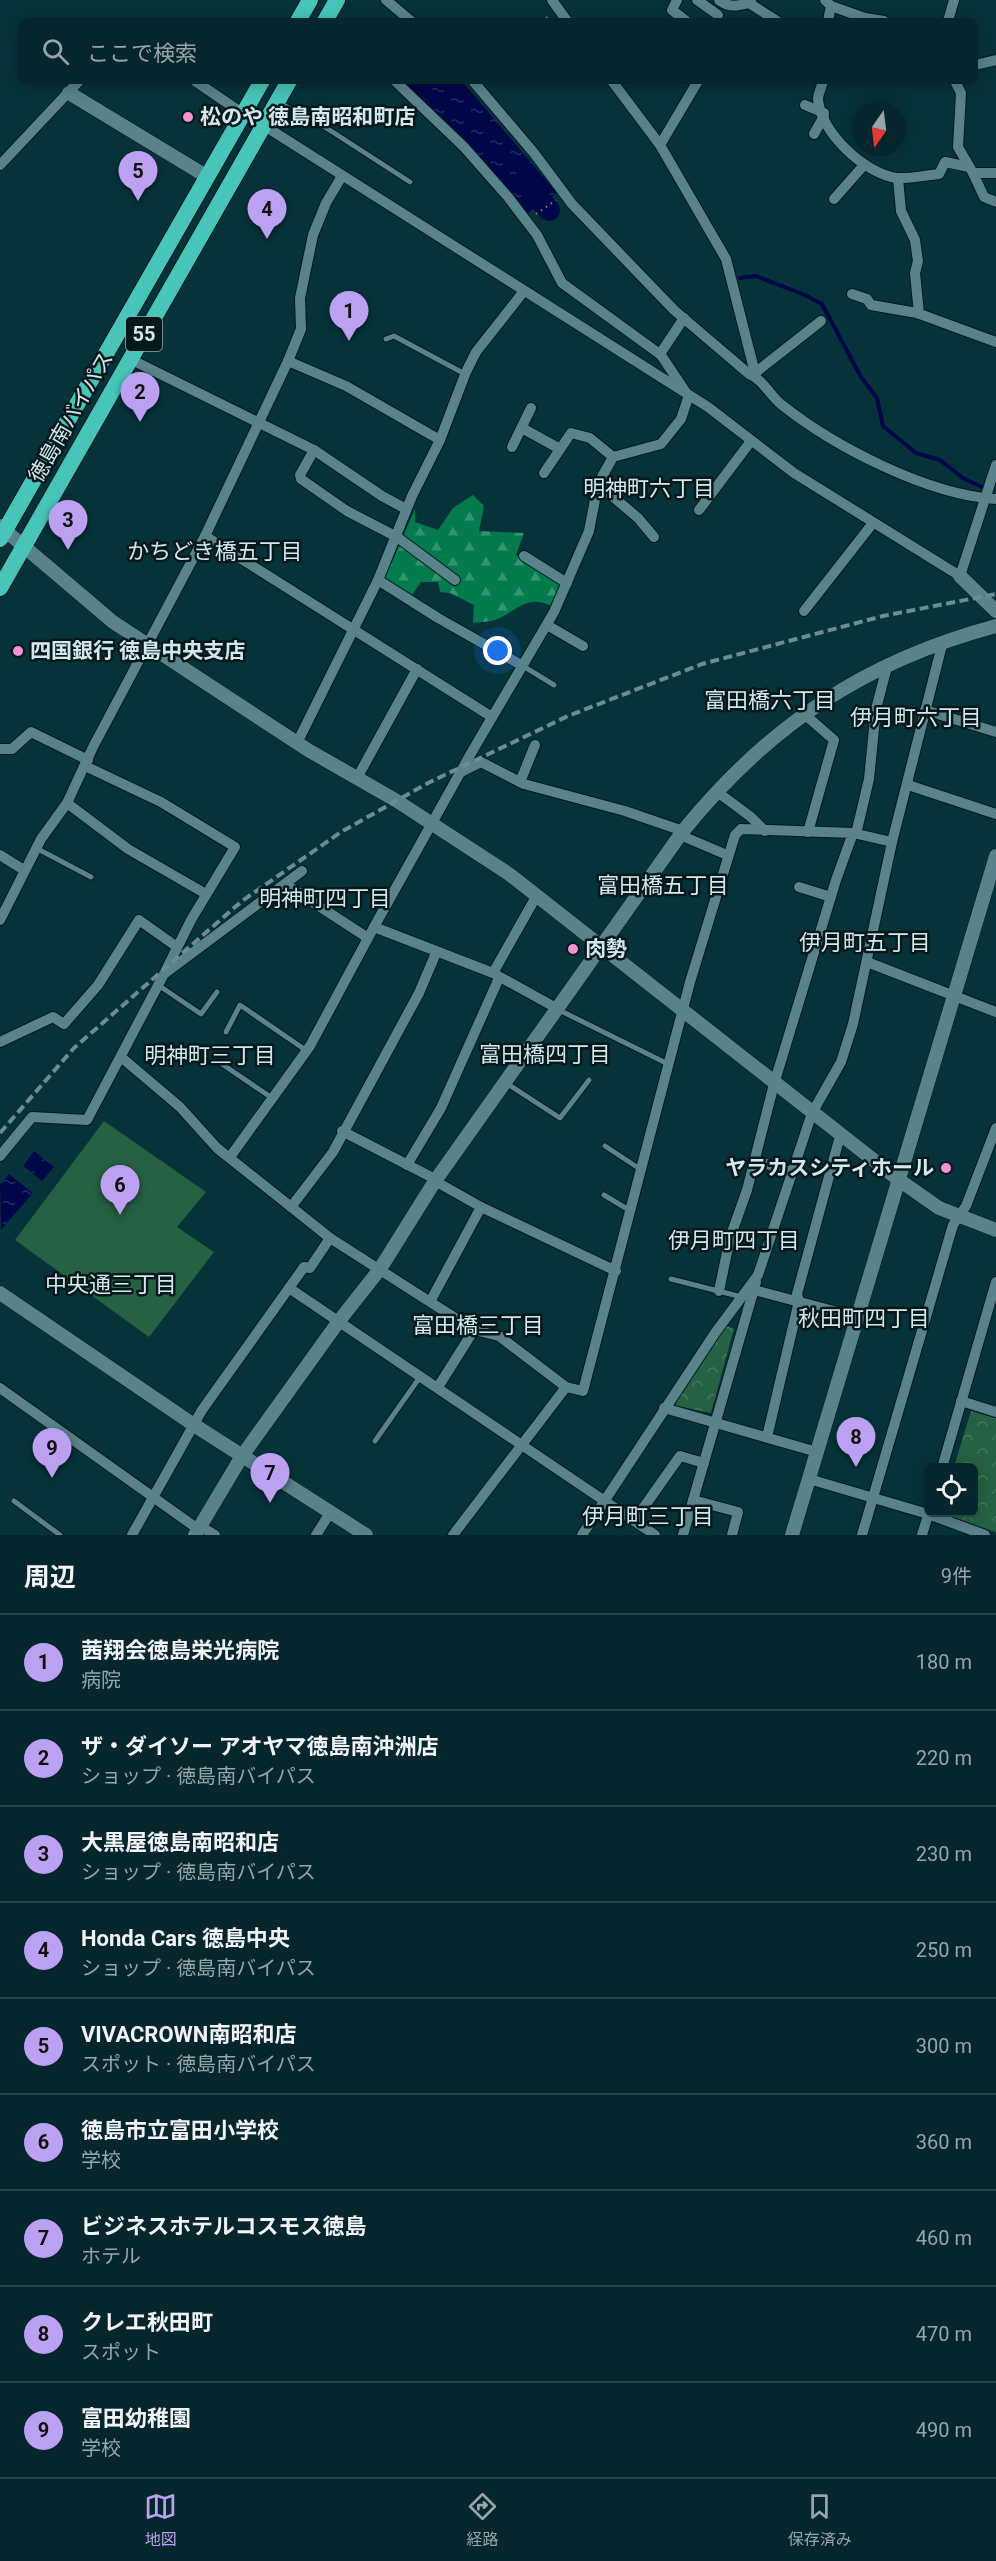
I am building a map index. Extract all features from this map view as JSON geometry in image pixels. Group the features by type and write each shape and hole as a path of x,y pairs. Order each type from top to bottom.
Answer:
{"highway":[{"path":"327,18 336,0"},
{"name":"徳島南バイパス","path":"2,531 260,84"},
{"name":"徳島南バイパス","path":"0,588 22,545 287,84"}],"street":[{"path":"386,0 407,18"},
{"path":"552,0 565,18"},
{"path":"677,0 672,10 682,18"},
{"path":"697,0 718,15"},
{"path":"719,0 726,5 736,6 750,2 773,18"},
{"path":"949,18 954,0"},
{"path":"828,3 855,15 870,18"},
{"path":"978,64 996,60"},
{"path":"0,165 76,84"},
{"path":"199,84 242,113"},
{"path":"398,84 464,147 508,197 537,235 562,283 660,354 688,395"},
{"path":"476,84 534,153 572,204 684,318 749,374 756,375 820,321"},
{"path":"614,84 660,146 726,259 756,375 781,405 880,465 955,492 991,499"},
{"path":"660,146 696,84"},
{"path":"823,84 818,99 824,114 845,149 877,173 898,178 939,174 945,162 971,170 996,173"},
{"path":"956,84 961,93 958,147 984,197 996,202"},
{"path":"69,93 206,176"},
{"path":"805,105 824,114"},
{"path":"814,134 824,114"},
{"path":"263,125 688,395 794,473 960,576 996,611"},
{"path":"834,199 864,165"},
{"path":"0,920 3,907 36,848 67,803 205,536 288,361 301,329 300,298 313,235 342,176"},
{"path":"898,178 901,211 915,240 918,261 915,273 919,314"},
{"path":"297,743 378,580 397,537 406,509 440,440 465,374 477,352 524,291"},
{"path":"852,294 867,299 871,305 919,314 996,342"},
{"path":"660,354 684,318"},
{"path":"130,359 243,417 314,450 382,496 406,509"},
{"path":"288,361 346,386 440,440"},
{"path":"230,1157 307,1050 460,772 546,625 589,531 598,484 613,457 660,444 681,419 688,395"},
{"path":"512,447 531,408"},
{"path":"522,428 560,449"},
{"path":"544,473 571,433 590,438 613,457"},
{"path":"699,510 751,441"},
{"path":"314,450 300,475 301,479 347,510 397,537 455,580"},
{"path":"960,576 991,499 996,465"},
{"path":"598,484 638,518 654,537"},
{"path":"804,611 873,523"},
{"path":"2,531 22,545 113,622 297,743 433,823 509,874 840,1136 899,1180 939,1208 996,1230"},
{"path":"205,536 492,717"},
{"path":"524,556 567,583"},
{"path":"378,580 438,618 523,666"},
{"path":"546,625 583,646"},
{"path":"198,1530 242,1456 339,1321 380,1269 436,1181 682,833 716,791 750,757 803,713 846,685 888,663 943,642 996,626"},
{"path":"683,1535 758,1275 791,1172 812,1113 841,1062 853,1024 892,842 943,642"},
{"path":"719,1291 730,1238 747,1190 774,1084 831,897 868,788 876,709 888,663"},
{"path":"357,778 417,669"},
{"path":"925,710 996,732"},
{"path":"803,713 834,740 808,832"},
{"path":"0,749 12,749 30,732 161,802 235,847 177,947 87,1120 32,1117 0,1156"},
{"path":"520,782 535,745"},
{"path":"460,772 481,762 520,782 626,811 682,833 727,855"},
{"path":"908,784 996,814"},
{"path":"716,791 751,817 765,831"},
{"path":"67,803 128,849 206,894"},
{"path":"121,1057 160,1088 217,1148 330,1238 431,1300 474,1330 499,1336 566,1387 583,1391 682,1011 727,855 735,835 741,829 854,833 892,842"},
{"path":"0,855 24,870"},
{"path":"792,1535 996,856"},
{"path":"164,974 302,871"},
{"path":"285,884 368,938"},
{"path":"799,888 831,897"},
{"path":"407,1165 441,1108 496,975 537,895"},
{"path":"0,1042 53,1017 64,1024 98,985 139,920 177,947"},
{"path":"374,927 496,975 558,1009"},
{"path":"291,1207 321,1171 419,993 436,953"},
{"path":"867,962 996,1012"},
{"path":"862,1535 953,1225 966,1206 996,1128"},
{"path":"342,1131 481,1207 616,1271"},
{"path":"767,1437 799,1301 797,1294 840,1136"},
{"path":"754,1160 791,1172"},
{"path":"431,1300 481,1207"},
{"path":"132,1535 194,1425 304,1267 309,1268 330,1238"},
{"path":"582,1535 664,1408 758,1275"},
{"path":"943,1463 996,1282"},
{"path":"289,1288 655,1535"},
{"path":"754,1290 857,1317"},
{"path":"0,1293 194,1425 366,1535"},
{"path":"438,1387 474,1330"},
{"path":"453,1535 566,1387"},
{"path":"0,1388 154,1496 198,1530 215,1535"},
{"path":"961,1401 996,1412"},
{"path":"664,1408 817,1452"},
{"path":"631,1535 636,1523 680,1456 704,1463"},
{"path":"809,1479 924,1512"},
{"path":"693,1500 738,1512 732,1535"},
{"path":"316,1535 330,1513"},
{"path":"922,1535 927,1517"},
{"path":"938,1517 985,1535"}],"lane":[{"path":"276,101 290,111 314,120 410,182"},
{"path":"386,339 394,336 465,374"},
{"path":"523,666 554,685"},
{"path":"36,848 91,877"},
{"path":"158,985 201,1014 217,992"},
{"path":"226,1032 240,1005 307,1050"},
{"path":"558,1009 668,1064"},
{"path":"219,1062 272,1098"},
{"path":"505,1083 560,1118 588,1080"},
{"path":"605,1146 640,1169"},
{"path":"604,1195 631,1211"},
{"path":"671,1279 742,1297"},
{"path":"375,1441 420,1377"},
{"path":"14,1501 60,1535"}],"path":[{"path":"531,218 562,196"}],"green space":[{"path":"473,495 484,506 479,531 524,533 516,555 561,584 553,607 544,603 528,603 492,621 473,623 474,605 450,593 440,592 438,582 421,582 412,595 385,578 415,509 415,522 438,530 453,508"},
{"path":"104,1121 206,1192 177,1227 214,1252 149,1337 15,1240"},
{"path":"727,1326 734,1329 711,1413 677,1406 675,1399"},
{"path":"971,1411 996,1418 996,1532 947,1517 978,1517 978,1463 955,1463"}],"water":[{"path":"403,84 465,84 557,193 528,213"},
{"path":"34,1151 54,1167 42,1181 23,1166"},
{"path":"9,1174 33,1193 1,1230 0,1184"}],"waterway":[{"path":"524,182 549,210"},
{"path":"740,278 756,276 822,304 861,377 877,398 883,426 916,453 940,460 963,478 982,487"}],"railway":[{"path":"0,1133 74,1048 242,901 341,832 428,783 568,716 702,664 883,616 996,594"}],"place":[{"name":"松のや 徳島南昭和町店","path":"188,117"},
{"name":"VIVACROWN南昭和店","path":"138,201"},
{"name":"Honda Cars 徳島中央","path":"267,239"},
{"name":"茜翔会徳島栄光病院","path":"349,341"},
{"name":"ザ・ダイソー アオヤマ徳島南沖洲店","path":"140,422"},
{"name":"大黒屋徳島南昭和店","path":"68,550"},
{"name":"四国銀行 徳島中央支店","path":"18,651"},
{"name":"肉勢","path":"573,949"},
{"name":"ヤラカスシティホール","path":"946,1168"},
{"name":"徳島市立富田小学校","path":"120,1215"},
{"name":"クレエ秋田町","path":"856,1467"},
{"name":"富田幼稚園","path":"52,1478"},
{"name":"ビジネスホテルコスモス徳島","path":"270,1503"}],"district":[{"name":"明神町六丁目","path":"649,488"},
{"name":"かちどき橋五丁目","path":"215,551"},
{"name":"富田橋六丁目","path":"770,700"},
{"name":"伊月町六丁目","path":"916,717"},
{"name":"富田橋五丁目","path":"663,885"},
{"name":"明神町四丁目","path":"325,898"},
{"name":"伊月町五丁目","path":"865,942"},
{"name":"富田橋四丁目","path":"545,1054"},
{"name":"明神町三丁目","path":"210,1055"},
{"name":"伊月町四丁目","path":"734,1240"},
{"name":"中央通三丁目","path":"111,1284"},
{"name":"秋田町四丁目","path":"864,1318"},
{"name":"富田橋三丁目","path":"478,1325"},
{"name":"伊月町三丁目","path":"648,1516"}]}
